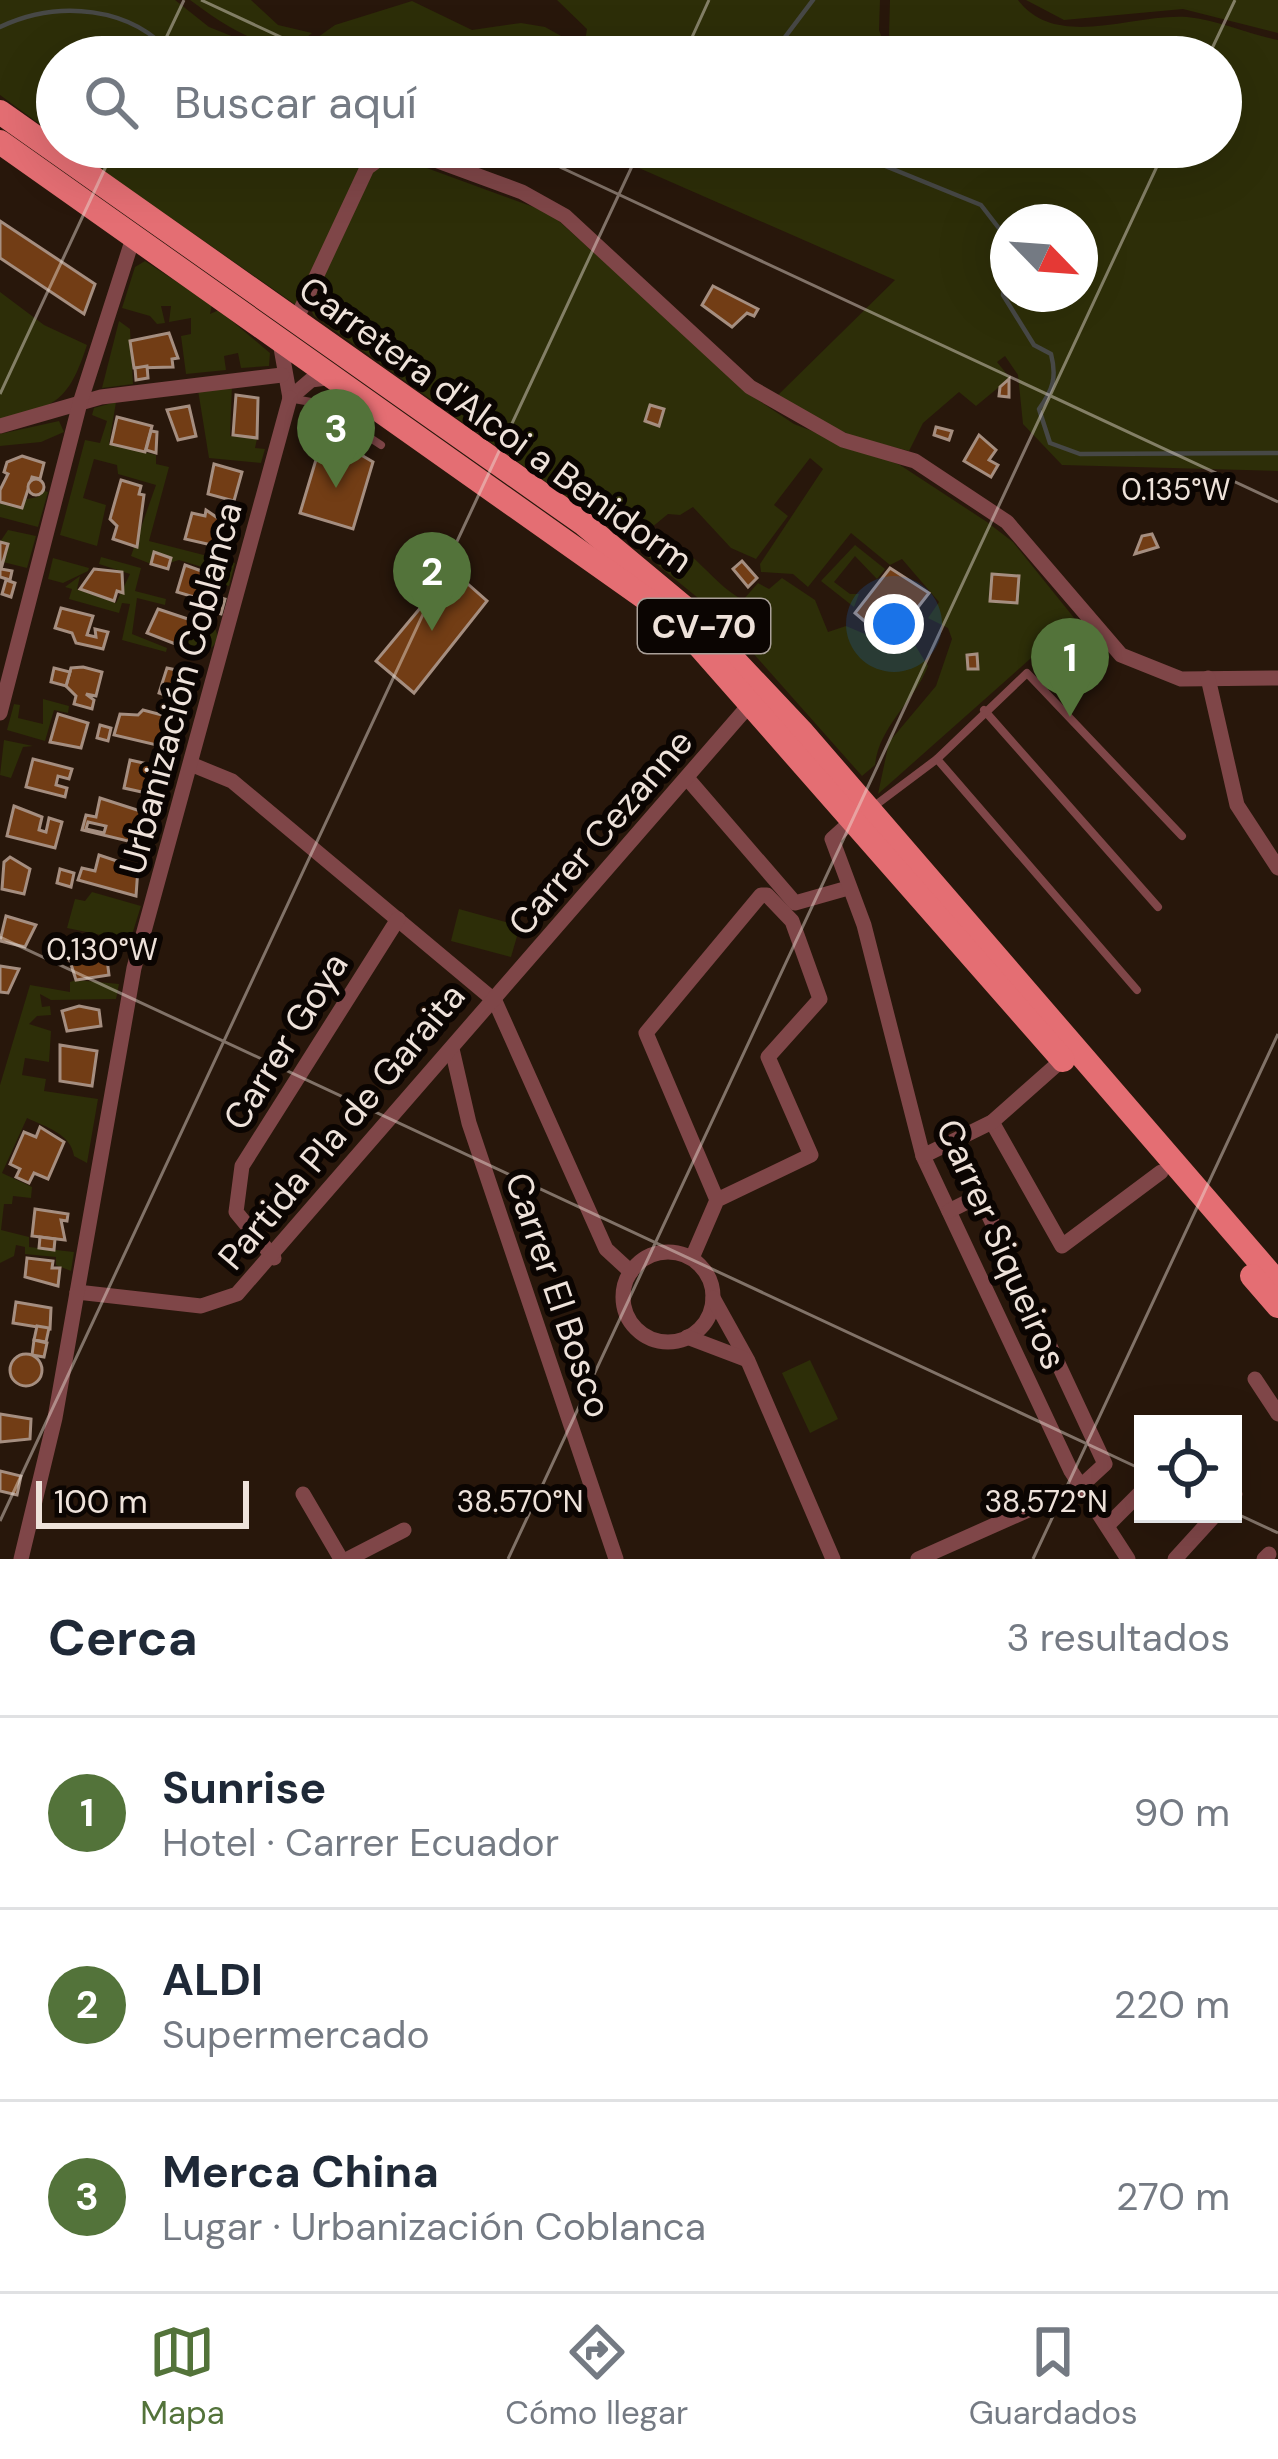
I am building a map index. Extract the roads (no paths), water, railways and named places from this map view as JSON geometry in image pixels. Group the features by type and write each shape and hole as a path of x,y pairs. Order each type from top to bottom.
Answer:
{"main road":[{"name":"Carretera d'Alcoi a Benidorm","path":"0,112 36,139"},
{"name":"Carretera d'Alcoi a Benidorm","path":"0,142 36,167"},
{"name":"Carretera d'Alcoi a Benidorm","path":"37,168 134,235 287,329 646,572 736,660 1063,1060 1278,1306"},
{"name":"Carretera d'Alcoi a Benidorm","path":"74,168 287,329 337,376 658,604 861,815 1278,1283"}],"street":[{"path":"337,376 311,380 290,398 282,375 287,329 367,168"},
{"path":"458,168 566,215 767,398 843,440 915,461 1007,522 1028,540 1078,608 1121,655 1181,679 1278,678"},
{"path":"0,712 80,403 134,235"},
{"path":"0,426 80,403 282,375"},
{"name":"Urbanización Coblanca","path":"20,1559 50,1443 134,968 290,398"},
{"path":"1208,678 1237,805 1278,868"},
{"name":"Carrer Cezanne","path":"495,1001 751,703"},
{"name":"Partida Pla de Garaita","path":"77,1292 201,1306 237,1294 274,1258 345,1167 495,1001 232,781 193,765"},
{"path":"687,778 795,903 848,888"},
{"name":"Carrer Siqueiros","path":"861,815 832,839 863,925 923,1156 1080,1487 1109,1524 1127,1559"},
{"path":"692,1258 717,1200 811,1155 769,1058 820,999 792,921 767,895 761,895 646,1033 717,1200"},
{"name":"Carrer Goya","path":"274,1258 236,1212 242,1166 398,919"},
{"path":"495,1001 606,1250 631,1272"},
{"name":"Carrer El Bosco","path":"452,1049 469,1123 616,1559"},
{"path":"923,1156 992,1122 1063,1060"},
{"path":"992,1122 1062,1246 1161,1172"},
{"path":"918,1559 1080,1487 1105,1464 983,1203 973,1199 949,1210"},
{"path":"748,1361 687,1337 660,1341 631,1322 623,1294 631,1272 655,1254 692,1258 704,1269 713,1298 748,1361 832,1559"},
{"path":"687,1337 708,1318 713,1298"},
{"path":"1255,1379 1278,1414"},
{"path":"303,1494 345,1559 404,1530"},
{"path":"1109,1524 1134,1499"},
{"path":"1175,1559 1208,1523"}],"lane":[{"path":"290,398 317,403 381,445"},
{"path":"861,815 938,759 1027,673 1182,836"},
{"path":"984,710 1158,907"},
{"path":"938,759 1137,990"}],"waterway":[{"path":"786,36 813,0"},
{"path":"0,27 45,13 93,12 151,36"},
{"path":"890,168 981,205 990,217"},
{"path":"1014,312 1034,345 1051,354 1052,383 1039,409 1050,443 1080,454 1278,453"}],"place":[{"name":"Merca China","path":"336,488"},
{"name":"ALDI","path":"432,631"},
{"name":"Sunrise","path":"1070,717"}]}
